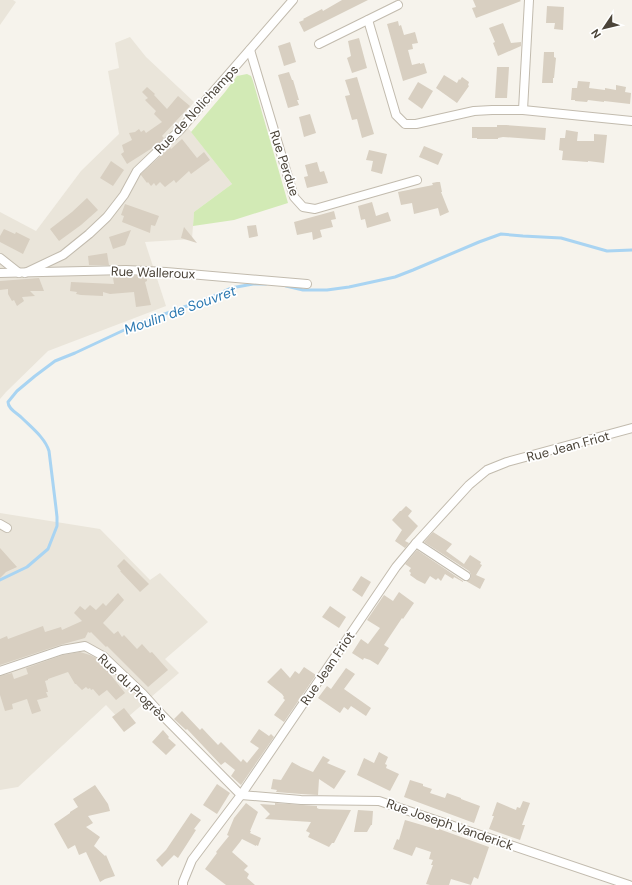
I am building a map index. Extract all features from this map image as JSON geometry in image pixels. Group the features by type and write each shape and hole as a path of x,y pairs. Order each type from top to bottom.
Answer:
{"street":[{"name":"Rue de Nolichamps","path":"22,273 63,255 89,234 102,221 124,195 137,170 180,130 293,0"},
{"path":"523,110 529,0"},
{"path":"319,44 398,5"},
{"path":"368,20 396,115 405,124 416,124 474,111 492,110 523,110 632,121"},
{"name":"Rue Perdue","path":"250,50 294,197 303,207 315,209 417,180"},
{"path":"0,258 22,273"},
{"name":"Rue Walleroux","path":"0,273 126,270 306,284"},
{"name":"Rue Jean Friot","path":"183,885 192,860 241,795 396,567 469,485 487,470 507,462 632,428"},
{"path":"416,543 466,576"},
{"name":"Rue du Progrès","path":"0,671 62,650 85,646 103,656 143,694 241,795"},
{"name":"Rue Joseph Vanderick","path":"241,795 301,800 379,800 629,885"}],"shaded area":[{"path":"0,0 13,0 16,2 0,25"},
{"path":"130,37 146,57 194,102 181,119 232,184 194,212 192,239 145,242 166,306 48,351 0,399 0,212 36,231 81,171 119,134 108,71 119,68 115,43"},
{"path":"0,513 100,529 150,580 160,573 208,622 165,659 179,673 122,722 106,705 18,787 0,790"}],"green space":[{"path":"247,74 251,76 253,81 288,203 234,220 193,226 194,212 232,184 191,132 237,76"}],"building":[{"path":"342,0 368,0 304,32 299,22"},
{"path":"473,0 521,1 476,18 472,8 476,7"},
{"path":"547,6 564,7 563,30 554,29 555,23 546,23"},
{"path":"398,21 404,35 415,32 418,43 412,44 413,49 408,50 412,65 424,63 427,73 403,81 387,24"},
{"path":"503,23 511,43 521,42 521,46 498,56 493,43 495,42 489,28"},
{"path":"359,38 367,68 352,73 347,58 351,56 348,41"},
{"path":"290,42 296,62 284,66 278,46"},
{"path":"544,52 554,52 554,57 556,58 553,83 542,83"},
{"path":"497,67 509,67 507,98 495,98"},
{"path":"289,72 293,80 299,105 288,108 278,75"},
{"path":"444,75 457,83 462,77 469,82 469,86 457,103 436,88"},
{"path":"357,77 374,134 362,138 357,119 352,120 345,96 350,95 345,80"},
{"path":"578,81 590,82 589,88 605,90 605,88 616,90 616,85 626,87 625,92 631,93 630,104 604,101 588,100 587,102 571,100 572,88 577,88"},
{"path":"418,82 433,91 422,109 408,99"},
{"path":"147,87 155,94 154,95 167,109 178,96 190,106 162,136 164,138 157,145 127,164 121,154 124,152 122,145 132,140 129,133 135,132 139,129 141,132 144,130 146,133 162,122 154,114 156,111 145,100 148,98 142,92"},
{"path":"310,114 316,133 304,137 299,117"},
{"path":"497,125 546,128 545,140 503,137 498,139 472,138 472,127 497,127"},
{"path":"566,130 578,132 577,141 594,141 594,134 607,135 604,163 562,160 563,151 559,150 560,138 565,138"},
{"path":"182,139 197,158 204,152 210,160 191,174 189,171 176,183 174,180 165,187 160,182 156,186 154,183 151,186 141,174 170,147 171,149"},
{"path":"424,146 443,154 438,165 419,157"},
{"path":"369,150 387,154 382,174 371,171 373,161 366,160"},
{"path":"111,161 124,170 113,186 100,178"},
{"path":"317,162 320,172 324,171 328,183 307,188 304,177 308,176 305,165"},
{"path":"440,182 441,192 449,212 440,216 438,208 414,214 412,203 401,205 398,192 433,185 432,183"},
{"path":"87,198 98,210 59,241 50,229"},
{"path":"372,202 376,216 388,212 391,221 367,228 365,219 361,220 358,206"},
{"path":"125,204 159,216 155,226 151,225 150,233 122,222 124,216 121,215"},
{"path":"334,211 336,219 331,220 333,227 320,230 322,237 313,240 312,232 297,235 294,222"},
{"path":"256,225 258,236 249,238 247,226"},
{"path":"184,227 197,243 181,238"},
{"path":"4,229 15,234 16,232 30,239 23,254 0,242 0,236"},
{"path":"131,230 125,245 113,249 109,237"},
{"path":"107,253 109,265 89,265 88,256"},
{"path":"135,276 147,277 147,281 145,282 151,305 136,307 134,292 110,294 103,292 103,296 81,295 76,294 77,292 70,291 71,282 114,284 113,278"},
{"path":"39,278 44,291 30,291 35,296 22,297 24,301 17,306 8,294 8,289 0,290 0,281"},
{"path":"406,506 412,511 408,516 418,526 405,541 409,543 405,548 395,541 402,530 392,520"},
{"path":"433,532 452,544 446,551 464,564 470,555 481,562 480,564 482,565 476,575 485,579 480,589 466,581 471,577 469,571 424,542"},
{"path":"0,548 17,567 6,572 0,578"},
{"path":"417,550 463,582 454,577 453,579 445,574 441,581 438,578 436,580 430,576 425,584 417,580 410,575 411,573 409,571 411,568 405,564"},
{"path":"124,559 149,584 140,592 117,566"},
{"path":"361,576 371,582 362,597 352,590"},
{"path":"399,592 414,603 384,645 389,648 378,665 364,658 363,660 352,653 361,639 368,644 380,628 367,620 384,595 393,601"},
{"path":"118,593 124,600 103,623 114,634 118,631 122,637 124,635 137,649 142,644 150,653 152,652 168,670 148,687 91,632 88,632 85,638 0,665 0,639 7,636 8,639 43,626 45,632 61,627 62,630 82,621 74,613 80,606 85,610 90,605 96,610 103,603 106,606"},
{"path":"330,606 346,617 339,628 322,617"},
{"path":"80,652 98,659 125,693 116,700 107,690 99,696 93,689 91,690 90,688 88,689 86,687 82,690 75,684 68,672 45,681 48,697 37,700 41,711 32,714 27,699 12,704 13,709 5,711 0,695 0,676 12,673 14,679 28,674 26,668 63,655"},
{"path":"304,667 316,675 284,722 274,715 285,700 283,698 284,697 267,682 281,668 290,678 295,671 299,674"},
{"path":"346,668 355,674 344,689 371,708 366,716 351,706 348,710 344,707 340,713 318,698 327,686 331,689"},
{"path":"124,708 136,723 124,732 112,717"},
{"path":"182,711 200,730 202,728 218,745 221,742 241,762 243,759 247,763 259,748 250,742 259,729 269,736 271,734 274,737 241,785 231,776 235,770 225,762 221,765 187,729 186,730 174,719"},
{"path":"163,730 169,737 168,738 176,745 166,755 152,742"},
{"path":"379,752 388,757 385,764 387,765 386,768 399,774 390,791 357,775 364,758 374,763"},
{"path":"323,756 330,760 327,763 346,771 334,789 319,779 318,795 276,792 277,790 271,789 273,779 281,780 292,762 313,772"},
{"path":"410,780 423,784 423,786 432,789 430,793 445,798 447,793 480,806 474,823 404,797"},
{"path":"217,784 230,793 217,814 203,805"},
{"path":"95,785 108,804 110,811 88,816 93,823 86,827 100,837 94,846 105,856 106,855 115,876 100,882 86,852 79,855 75,845 68,849 54,824 78,807 73,799"},
{"path":"523,801 530,803 522,825 525,825 520,840 489,829 497,802 516,810 517,807 520,808"},
{"path":"246,803 258,812 250,833 261,838 258,846 242,839 232,852 248,866 244,870 249,874 247,878 255,885 226,885 205,869 229,836 227,835 234,818"},
{"path":"275,803 317,806 319,809 351,810 334,843 332,843 329,847 308,837 310,833 306,831 311,822 265,819 270,814 260,804 275,805"},
{"path":"358,810 373,811 372,825 367,832 354,832"},
{"path":"191,813 201,820 194,829 196,830 178,858 174,855 162,867 156,860 166,850"},
{"path":"405,820 439,829 489,847 478,879 474,877 471,885 451,879 449,885 426,884 433,865 431,865 433,860 429,859 431,852 416,847 412,856 393,849 397,839 399,840"}],"waterway":[{"name":"Moulin de Souvret","path":"286,286 303,290 327,290 395,277 501,234 561,238 607,251 632,250"},
{"name":"Moulin de Souvret","path":"0,580 27,567 48,549 57,526 49,451 38,433 9,407 8,402 17,391 55,361 137,324 209,298 231,288 253,284 266,284"}]}
